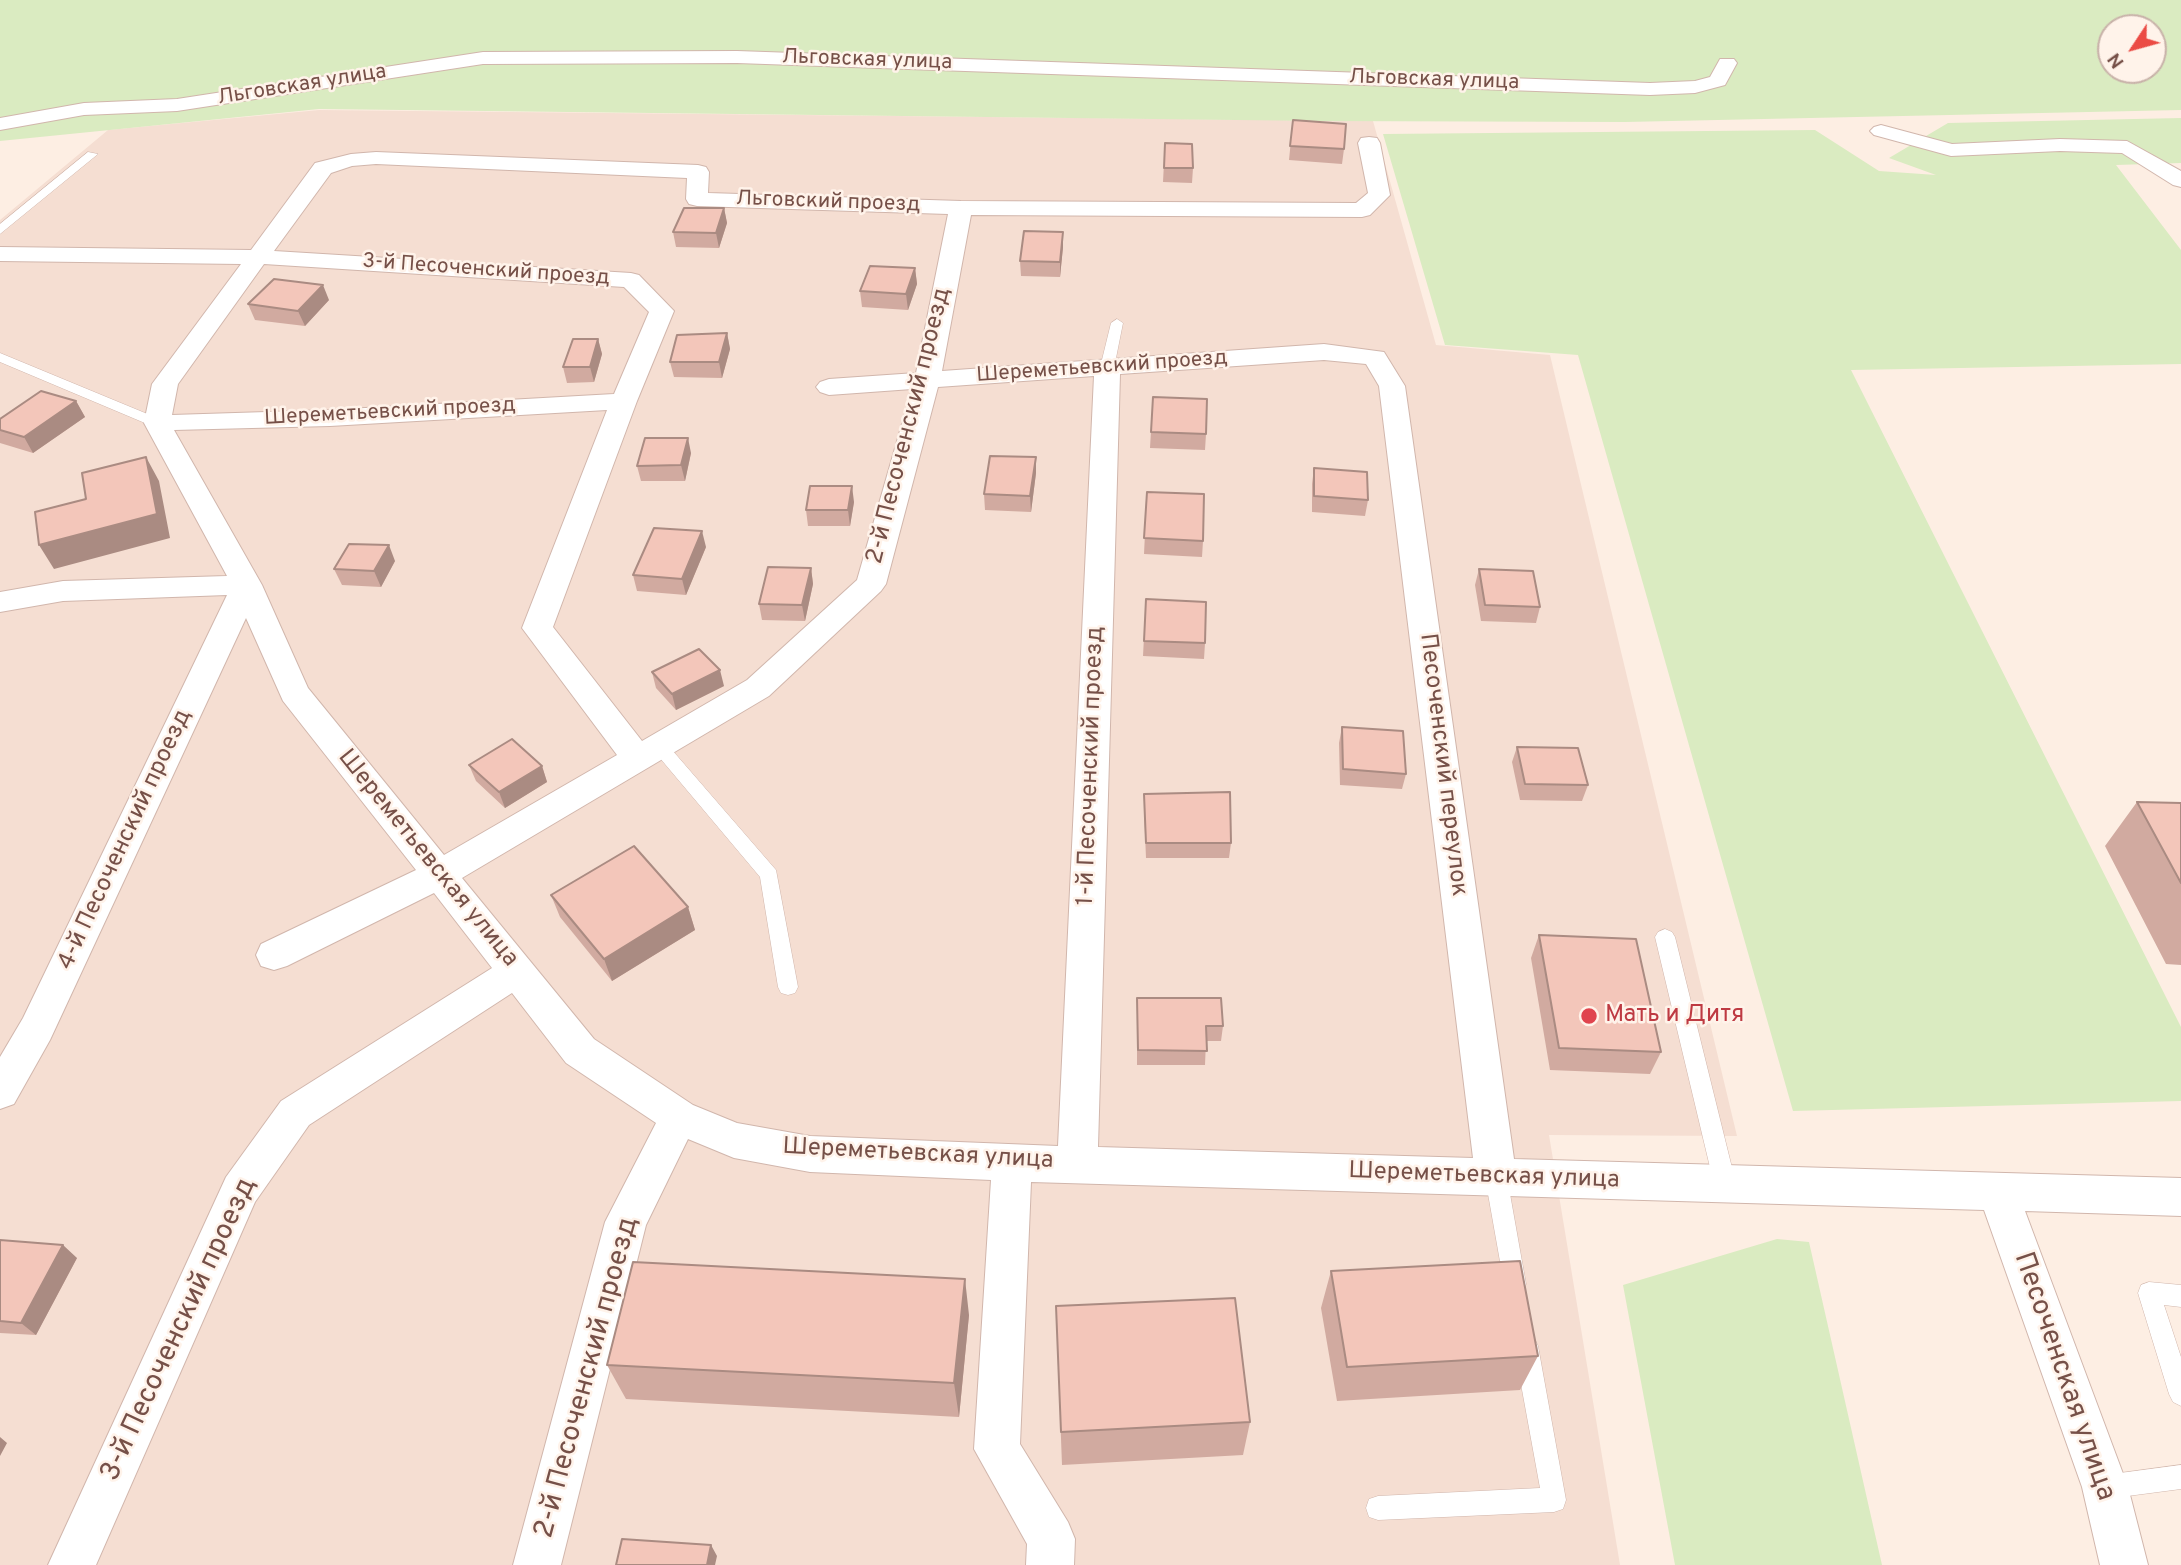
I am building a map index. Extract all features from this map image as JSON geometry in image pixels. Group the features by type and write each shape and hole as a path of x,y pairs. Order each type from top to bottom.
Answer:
{"street":[{"name":"Льговская улица","path":"0,124 84,109 177,105 483,58 737,57 1650,89 1695,87 1718,81 1727,63"},
{"path":"1881,131 1951,150 2060,145 2127,147 2181,180"},
{"name":"Льговский проезд","path":"259,257 323,168 351,160 376,158 698,172 697,199 961,208 1362,210 1379,195 1369,143"},
{"name":"2-й Песоченский проезд","path":"439,875 758,688 871,584 927,380 961,208"},
{"name":"3-й Песоченский проезд","path":"0,254 259,257 631,280 663,311 624,401 537,628 649,754"},
{"path":"156,423 165,384 259,257"},
{"name":"Шереметьевский проезд","path":"829,387 1324,352 1375,357"},
{"name":"Песоченский переулок","path":"1375,357 1392,386 1496,1177"},
{"name":"1-й Песоченский проезд","path":"1077,1164 1107,368"},
{"name":"Шереметьевский проезд","path":"156,423 330,418 624,401"},
{"name":"Шереметьевская улица","path":"156,423 247,585 294,693 580,1051 679,1117 734,1140 810,1154 1012,1163 2181,1197"},
{"path":"0,602 63,591 247,585"},
{"name":"4-й Песоченский проезд","path":"0,1092 37,1029 247,585"},
{"path":"274,955 439,875"},
{"name":"3-й Песоченский проезд","path":"72,1565 240,1191 295,1113 517,971"},
{"name":"2-й Песоченский проезд","path":"537,1565 626,1222 679,1117"},
{"path":"1012,1163 997,1449 1051,1539 1050,1565"},
{"name":"Песоченская улица","path":"1997,1190 2105,1487 2124,1565"}],"lane":[{"path":"0,230 92,154"},
{"path":"1107,368 1117,323"},
{"path":"0,357 156,423"},
{"path":"649,754 769,875 788,987"},
{"path":"1665,937 1724,1184"},
{"path":"1496,1177 1519,1303"},
{"path":"2181,1296 2149,1293 2181,1394"},
{"path":"1378,1508 1555,1500 1524,1329"},
{"path":"2105,1487 2181,1478"}],"shaded area":[{"path":"319,110 1373,121 1436,345 1550,355 1737,1136 1549,1135 1620,1565 0,1565 0,220 108,130"}],"green space":[{"path":"0,0 2181,0 2181,110 1625,122 319,109 0,141"},
{"path":"2181,118 2181,163 2116,165 2181,250 2181,364 1851,370 2181,1027 2181,1101 1793,1111 1578,355 1445,345 1383,134 1815,130 1879,171 1936,175 1889,158 1948,123"},
{"path":"1777,1239 1809,1242 1882,1565 1675,1565 1623,1285"}],"building":[{"path":"1293,120 1346,124 1344,149 1290,146"},
{"path":"1165,143 1192,144 1193,168 1164,168"},
{"path":"684,208 724,208 716,233 673,232"},
{"path":"1024,231 1063,232 1060,262 1020,261"},
{"path":"870,266 915,268 906,294 860,291"},
{"path":"274,279 323,285 298,311 248,304"},
{"path":"727,333 719,362 670,362 677,335"},
{"path":"573,339 598,339 590,367 563,367"},
{"path":"41,391 76,401 24,437 0,430 0,419"},
{"path":"1153,397 1207,399 1206,434 1151,432"},
{"path":"645,438 688,438 681,465 637,466"},
{"path":"990,456 1036,457 1030,496 984,494"},
{"path":"146,457 157,514 39,545 35,512 86,499 82,473"},
{"path":"1314,468 1367,472 1368,500 1314,496"},
{"path":"810,486 852,486 848,510 806,510"},
{"path":"1147,492 1204,494 1203,541 1144,538"},
{"path":"654,528 702,531 682,579 633,575"},
{"path":"349,544 389,545 374,571 334,569"},
{"path":"768,567 811,568 802,605 759,604"},
{"path":"1479,569 1533,571 1540,607 1485,605"},
{"path":"1146,599 1206,602 1205,643 1144,641"},
{"path":"699,649 720,670 672,694 652,672"},
{"path":"1342,727 1403,731 1406,774 1343,769"},
{"path":"512,739 542,766 499,792 469,765"},
{"path":"1517,747 1578,748 1588,785 1525,784"},
{"path":"1230,792 1231,843 1146,843 1144,794"},
{"path":"2137,802 2181,803 2181,883"},
{"path":"634,846 688,907 604,959 551,895"},
{"name":"Мать и Дитя","path":"1539,935 1636,939 1661,1052 1559,1048"},
{"path":"1137,998 1221,998 1223,1026 1206,1026 1207,1051 1138,1050"},
{"path":"0,1240 63,1245 21,1323 0,1321"},
{"path":"1520,1261 1538,1356 1347,1367 1331,1271"},
{"path":"633,1262 965,1279 954,1383 607,1365"},
{"path":"1235,1298 1250,1422 1061,1432 1056,1306"},
{"path":"622,1539 711,1545 707,1565 616,1565"}],"place":[{"name":"Мать и Дитя","path":"1589,1016"}]}
